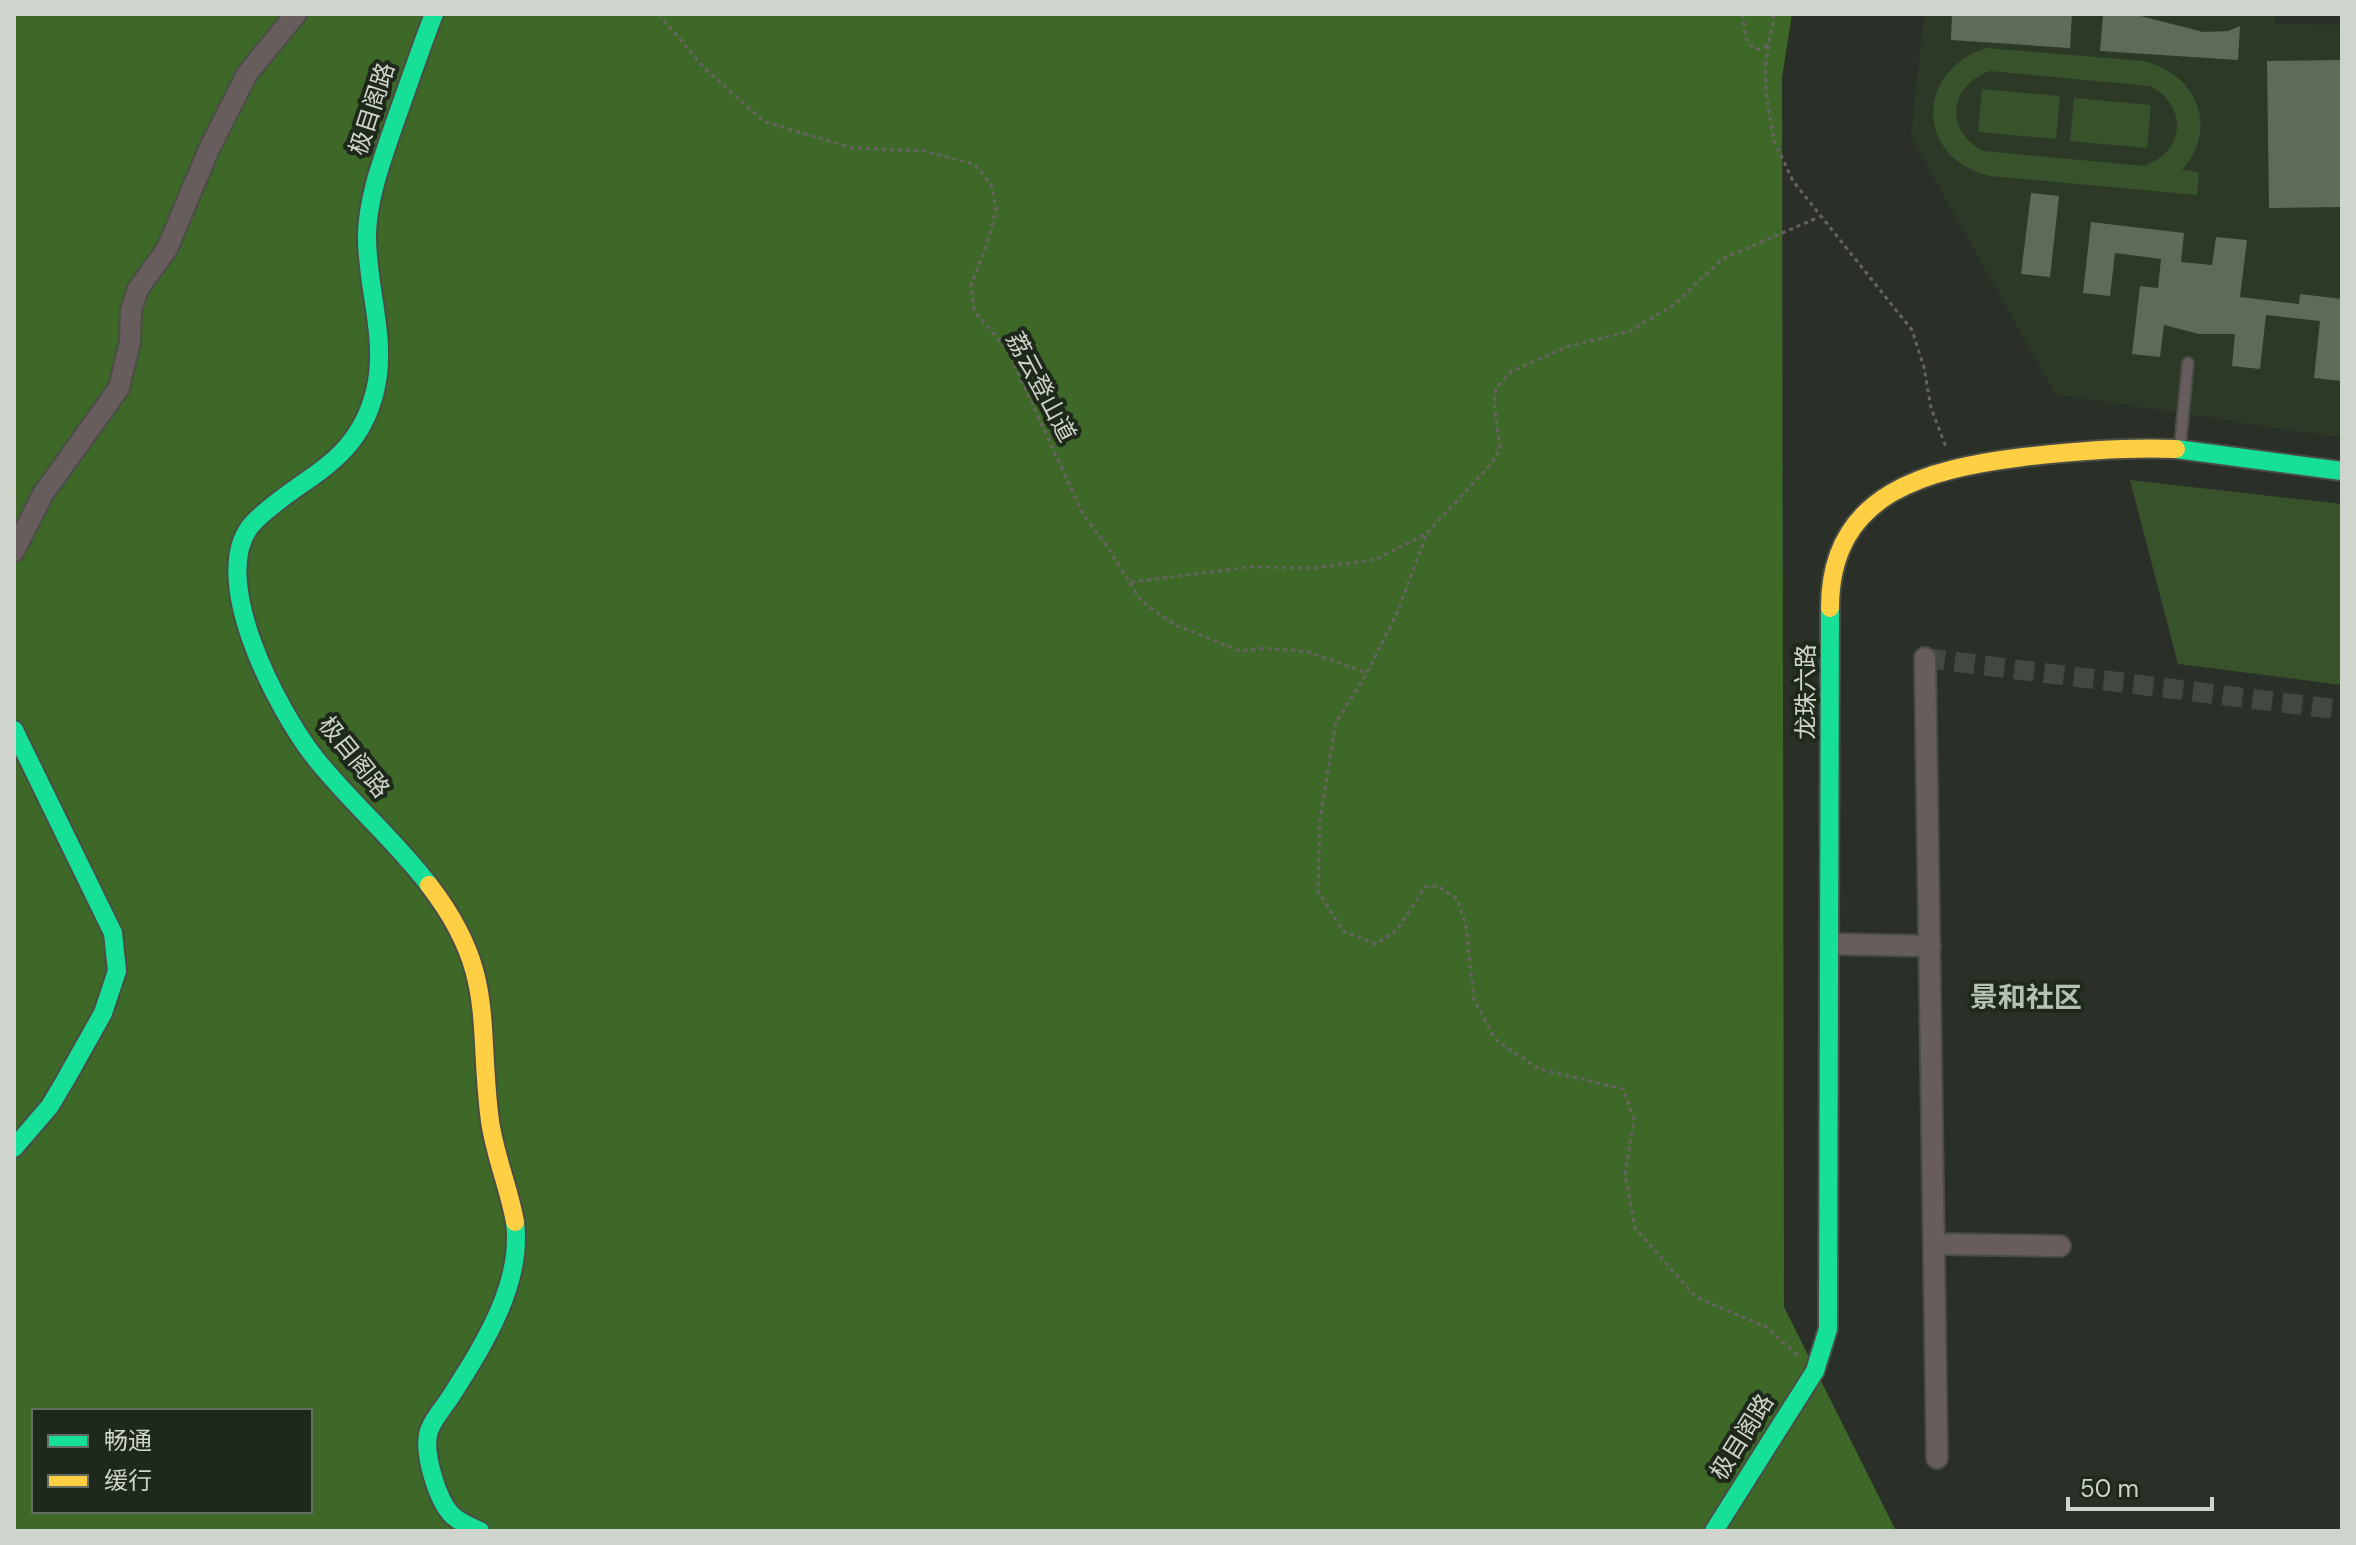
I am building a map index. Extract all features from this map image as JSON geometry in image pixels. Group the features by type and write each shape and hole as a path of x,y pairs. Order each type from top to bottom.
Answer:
{"street":[{"path":"14,551 43,494 119,388 130,342 131,310 138,289 167,249 209,149 247,74 296,14"},
{"name":"极目阁路","path":"434,14 415,62 371,201 367,234 379,365 370,409 344,450 328,466 254,521 243,536 237,556 237,578 240,599 261,662 313,755 432,886 456,924 480,979 490,1124 514,1224 516,1250 501,1307 428,1433 427,1449 448,1511 456,1520 480,1531"},
{"name":"龙珠六路","path":"1815,1371 1828,1329 1829,1311 1830,598 1835,564 1847,537 1865,512 1890,493 1921,476 1953,465 2066,452 2179,449 2342,471"},
{"path":"1925,658 1937,1458"},
{"path":"14,730 113,933 117,971 103,1013 66,1079 50,1106 14,1148"},
{"path":"1830,944 1930,946"},
{"path":"1934,1244 2060,1246"},
{"name":"极目阁路","path":"1714,1531 1815,1371"}],"lane":[{"path":"2179,449 2188,363"}],"path":[{"name":"荔云登山道","path":"659,14 704,68 765,122 853,148 924,151 974,164 991,184 996,209 971,285 974,311 1007,349 1083,514 1141,601 1175,625 1240,651 1267,648 1308,652 1367,673"},
{"path":"1742,14 1746,38 1754,49 1769,44"},
{"path":"1774,14 1765,68 1774,141 1793,181 1819,217 1912,330 1924,367 1931,408 1953,465"},
{"path":"1129,582 1249,567 1316,568 1377,559 1427,533 1491,464 1500,449 1494,403 1496,388 1512,371 1569,346 1630,331 1674,305 1722,259 1819,217"},
{"path":"1427,533 1398,611 1367,673 1336,722 1320,819 1318,891 1343,931 1376,944 1397,930 1425,887 1438,886 1457,899 1466,925 1474,1000 1495,1039 1539,1069 1623,1089 1634,1119 1625,1175 1635,1228 1696,1297 1766,1327 1815,1371"}],"shaded area":[{"path":"1924,14 2275,14 2275,24 2342,25 2342,438 2055,394 1911,137"}],"green space":[{"path":"14,14 1792,14 1782,77 1784,1307 1896,1531 14,1531"},
{"path":"1986,48 2143,61 2161,67 2189,89 2197,104 2199,137 2182,170 2199,172 2197,195 1990,176 1966,167 1948,152 1937,134 1933,115 1936,95 1946,76 1962,60","holes":["1990,71 2150,86 2171,105 2177,128 2168,150 2144,166 1983,151 1970,142 1957,121 1959,97 1976,78"]},
{"path":"1982,89 2060,96 2056,139 1978,132"},
{"path":"2074,98 2151,105 2147,148 2070,141"},
{"path":"2130,480 2342,504 2342,685 2178,664"}],"building":[{"path":"1952,14 2072,14 2070,48 1951,40"},
{"path":"2103,14 2133,14 2203,32 2228,31 2240,26 2238,60 2100,51"},
{"path":"2342,60 2342,207 2269,208 2267,61"},
{"path":"2031,193 2059,196 2050,277 2021,274"},
{"path":"2091,222 2184,233 2181,262 2212,265 2216,237 2247,240 2240,297 2299,304 2300,294 2342,299 2342,381 2314,378 2320,321 2266,315 2260,369 2232,366 2235,334 2199,334 2164,325 2160,357 2132,354 2140,286 2158,288 2161,259 2115,253 2110,296 2083,293"}],"tunnel":[{"path":"1925,658 2342,710"}],"traffic: fast":[{"path":"429,885 316,759 301,738 267,677 252,642 237,573 241,544 255,521 342,453 367,416 375,391 379,352 368,254 370,206 386,149 434,14"},
{"path":"2176,449 2342,471"},
{"path":"1714,1531 1815,1371 1828,1329 1830,608"},
{"path":"14,730 113,933 117,971 103,1013 66,1079 50,1106 14,1148"},
{"path":"480,1531 453,1516 442,1500 430,1466 428,1435 499,1312 513,1268 515,1222"}],"traffic: slow":[{"path":"1830,608 1834,568 1847,537 1866,512 1891,493 1921,479 1953,469 2023,457 2100,450 2176,449"},
{"path":"429,885 451,916 475,972 483,1026 490,1121 515,1222"}],"district":[{"name":"景和社区","path":"2026,997"}]}
